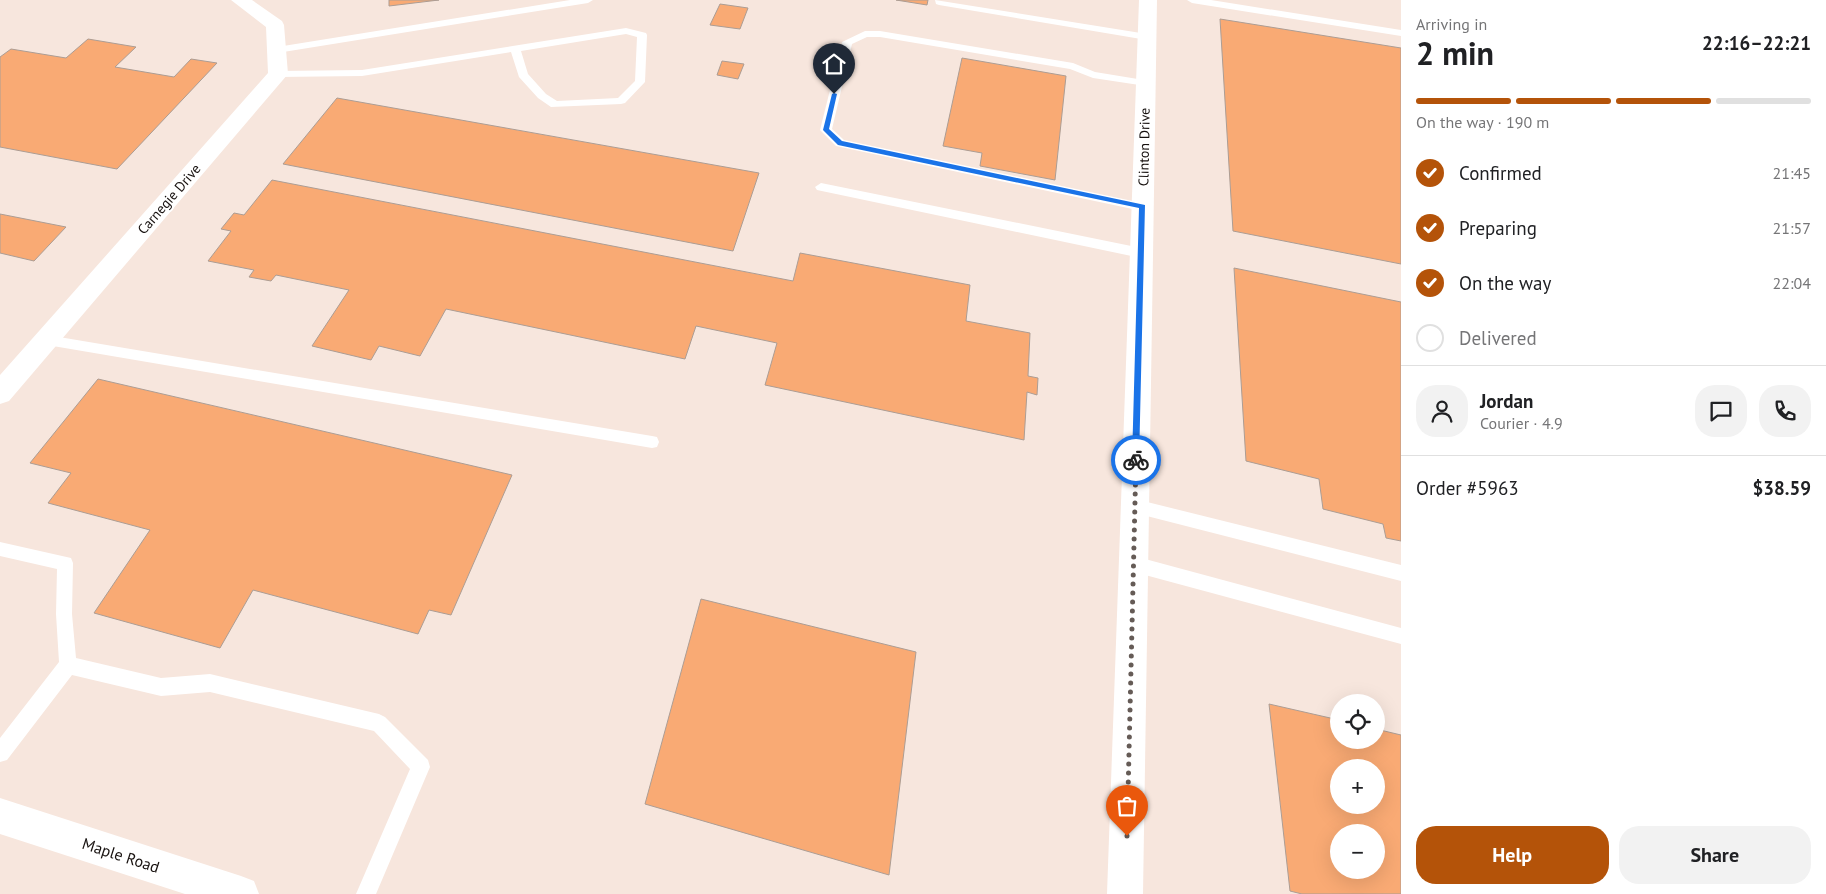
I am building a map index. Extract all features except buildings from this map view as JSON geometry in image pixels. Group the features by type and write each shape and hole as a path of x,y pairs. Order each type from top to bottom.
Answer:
{"street":[{"path":"240,0 276,26 278,74"},
{"name":"Clinton Drive","path":"1126,894 1148,0"},
{"name":"Carnegie Drive","path":"0,393 278,74"},
{"name":"Maple Road","path":"0,816 241,894"}],"lane":[{"path":"277,50 588,0"},
{"path":"1192,0 1237,4 1401,33"},
{"path":"939,2 1147,37"},
{"path":"278,74 362,73 515,48 626,31 642,35 640,82 621,101 555,104 542,96 523,75 515,48"},
{"path":"1142,206 840,143 826,130 847,42 865,34 880,34 1073,66 1093,75 1146,83"},
{"path":"821,187 1141,253"},
{"path":"46,340 652,442"},
{"path":"1135,506 1401,573"},
{"path":"0,549 65,563 64,614 68,665 0,753"},
{"path":"1134,564 1401,636"},
{"path":"68,665 161,687 210,683 379,723 421,767 366,894"}],"way so far":[{"path":"1127,836 1136,460"}],"route":[{"path":"834,94 826,130 840,143 1142,206 1136,460"}]}
